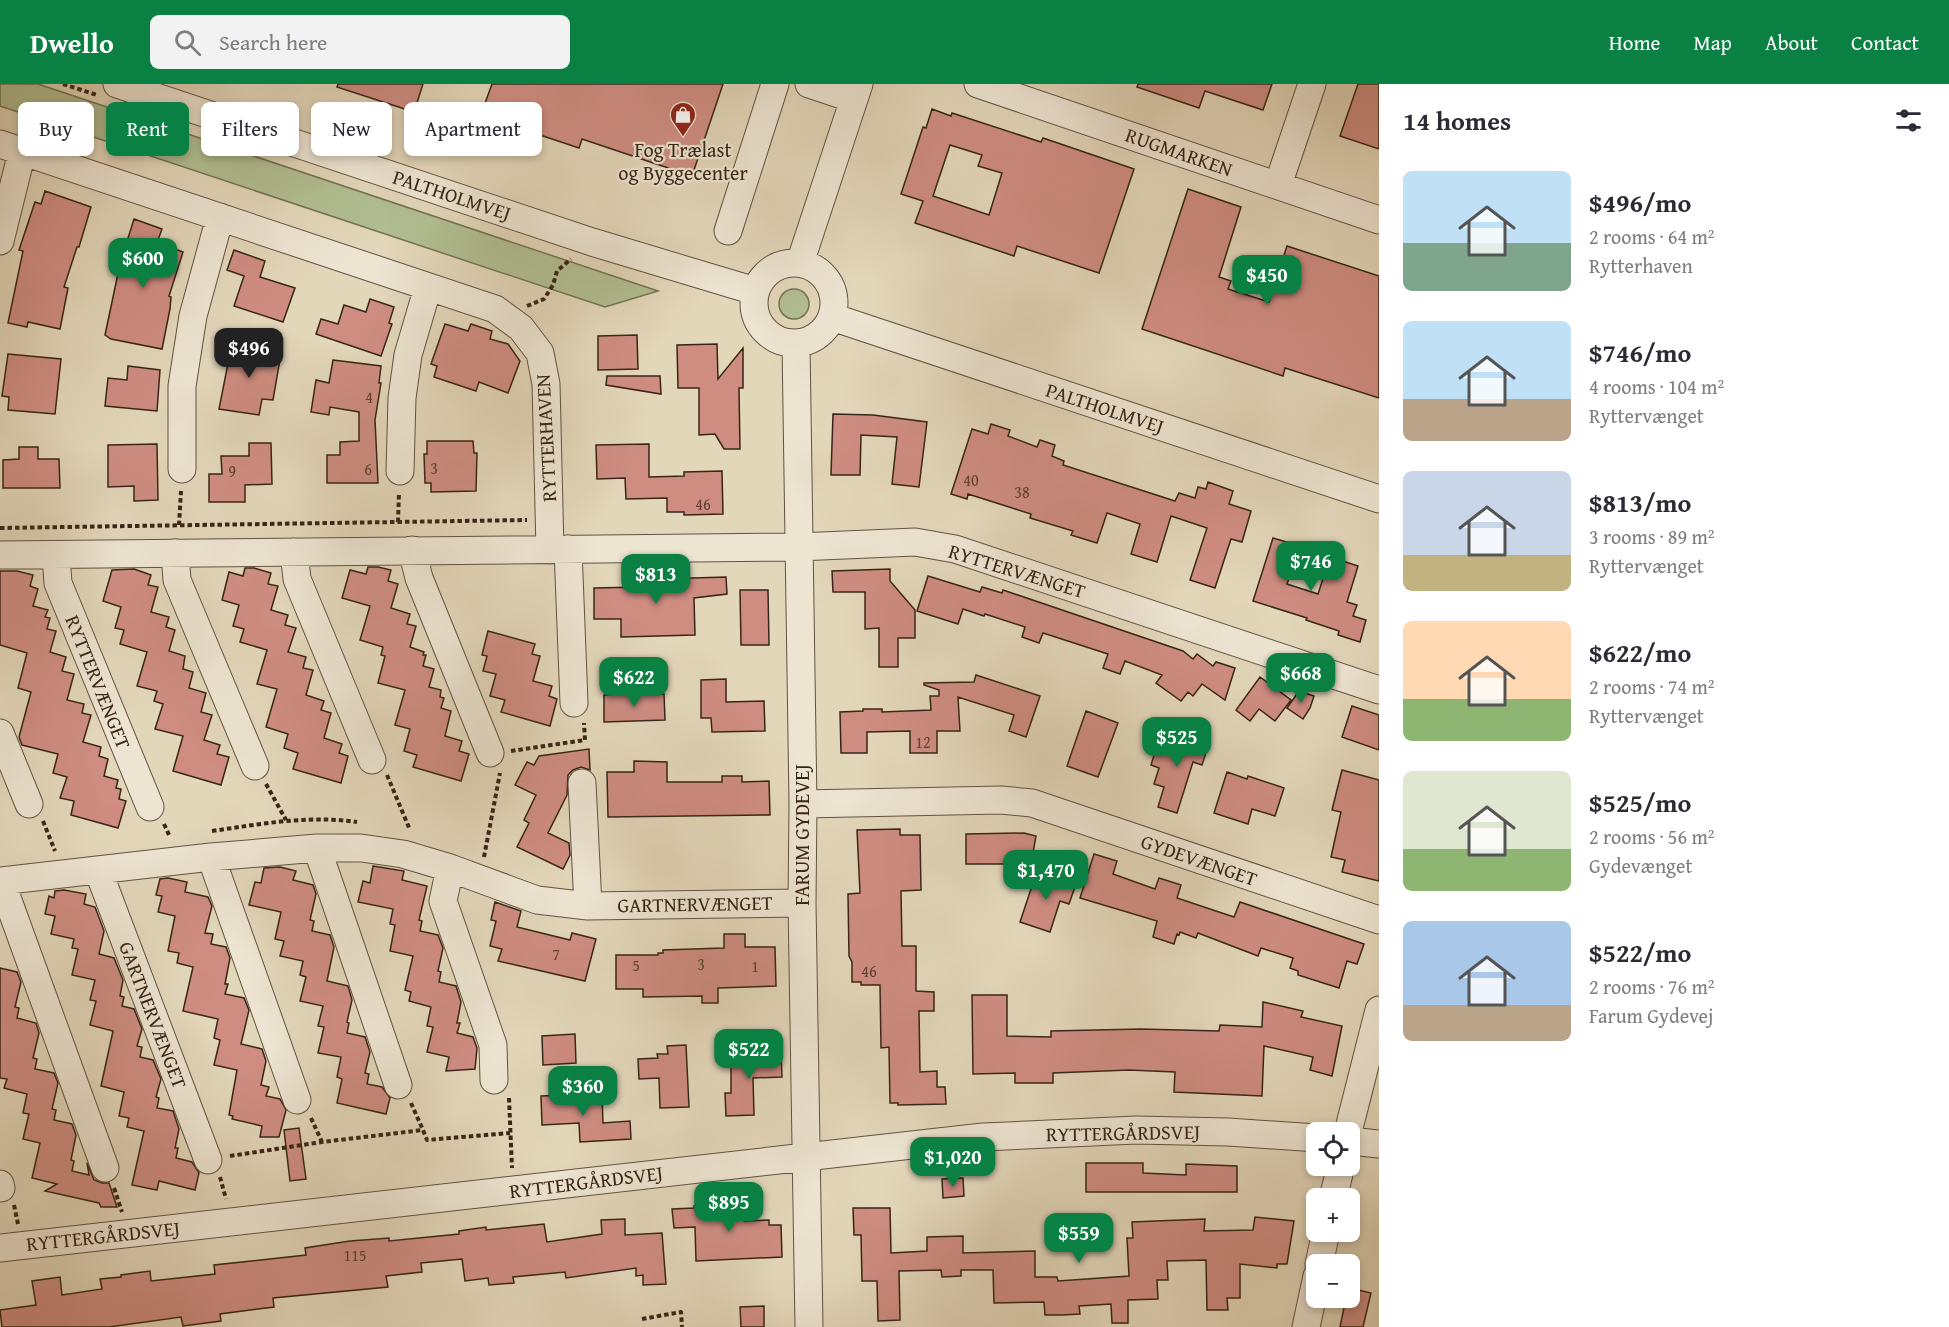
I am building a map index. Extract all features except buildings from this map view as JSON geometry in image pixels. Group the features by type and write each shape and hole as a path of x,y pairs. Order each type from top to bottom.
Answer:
{"street":[{"name":"PALTHOLMVEJ","path":"117,84 592,242 755,291"},
{"path":"728,231 775,84"},
{"path":"800,263 857,91 809,84"},
{"name":"RUGMARKEN","path":"978,84 1379,220"},
{"path":"1278,185 1312,84"},
{"name":"RYTTERHAVEN","path":"0,241 11,148 495,309 521,328 540,353 546,384 550,520 559,550"},
{"path":"182,469 182,386 193,316 220,217"},
{"path":"800,263 820,272 828,281 834,303 832,317 824,330 813,339 796,343 779,340 765,331 757,320 754,307 755,291 759,282 769,271 782,264 800,263"},
{"path":"400,471 402,398 408,355 428,287"},
{"name":"PALTHOLMVEJ","path":"832,317 1379,499"},
{"name":"FARUM GYDEVEJ","path":"796,343 809,1327"},
{"name":"RYTTERVÆNGET","path":"0,555 798,547 915,542 955,549 1379,690"},
{"path":"412,550 419,578 497,753"},
{"path":"559,550 574,703"},
{"path":"294,552 297,579 372,760"},
{"path":"175,553 177,580 255,766"},
{"name":"RYTTERVÆNGET","path":"56,555 58,583 150,807"},
{"path":"0,733 29,804"},
{"name":"GARTNERVÆNGET","path":"582,783 588,906"},
{"name":"GYDEVÆNGET","path":"803,804 1001,800 1032,803 1379,920"},
{"path":"317,848 398,1085"},
{"name":"GARTNERVÆNGET","path":"105,1168 1,881 211,857 317,848 361,848 403,854 450,868 537,900 588,906 802,903"},
{"path":"211,857 297,1100"},
{"path":"450,868 443,901 494,1045 494,1080"},
{"name":"GARTNERVÆNGET","path":"98,870 208,1160"},
{"path":"1351,1122 1379,1010"},
{"name":"RYTTERGÅRDSVEJ","path":"11,1247 983,1137 1124,1130 1228,1132 1306,1137"},
{"path":"1360,1142 1379,1144"},
{"path":"1306,1327 1310,1308"}],"path":[{"path":"504,316 544,298 553,285 557,271 592,242"},
{"path":"175,553 182,469"},
{"path":"398,522 400,471"},
{"path":"0,528 550,520"},
{"path":"484,858 497,753 585,740 584,707 574,703"},
{"path":"372,760 383,766 410,830"},
{"path":"255,766 286,820"},
{"path":"29,804 39,812 55,851"},
{"path":"494,1080 509,1095 513,1175"},
{"path":"208,1160 322,1142 423,1130 427,1140 510,1133"},
{"path":"208,1160 216,1166 233,1222"},
{"path":"105,1168 130,1234"},
{"path":"1,1186 13,1203 11,1247"},
{"path":"642,1319 681,1312 682,1327"}],"green space":[{"path":"0,84 38,84 92,102 18,102 18,112 0,106"},
{"path":"94,103 106,107 106,141 94,137"},
{"path":"189,134 201,138 201,156 254,156 658,291 605,307 150,156 189,156"},
{"path":"794,289 804,294 809,304 804,314 794,319 784,314 779,304 784,294"}],"place":[{"name":"Fog Trælast og Byggecenter","path":"683,138"}]}
